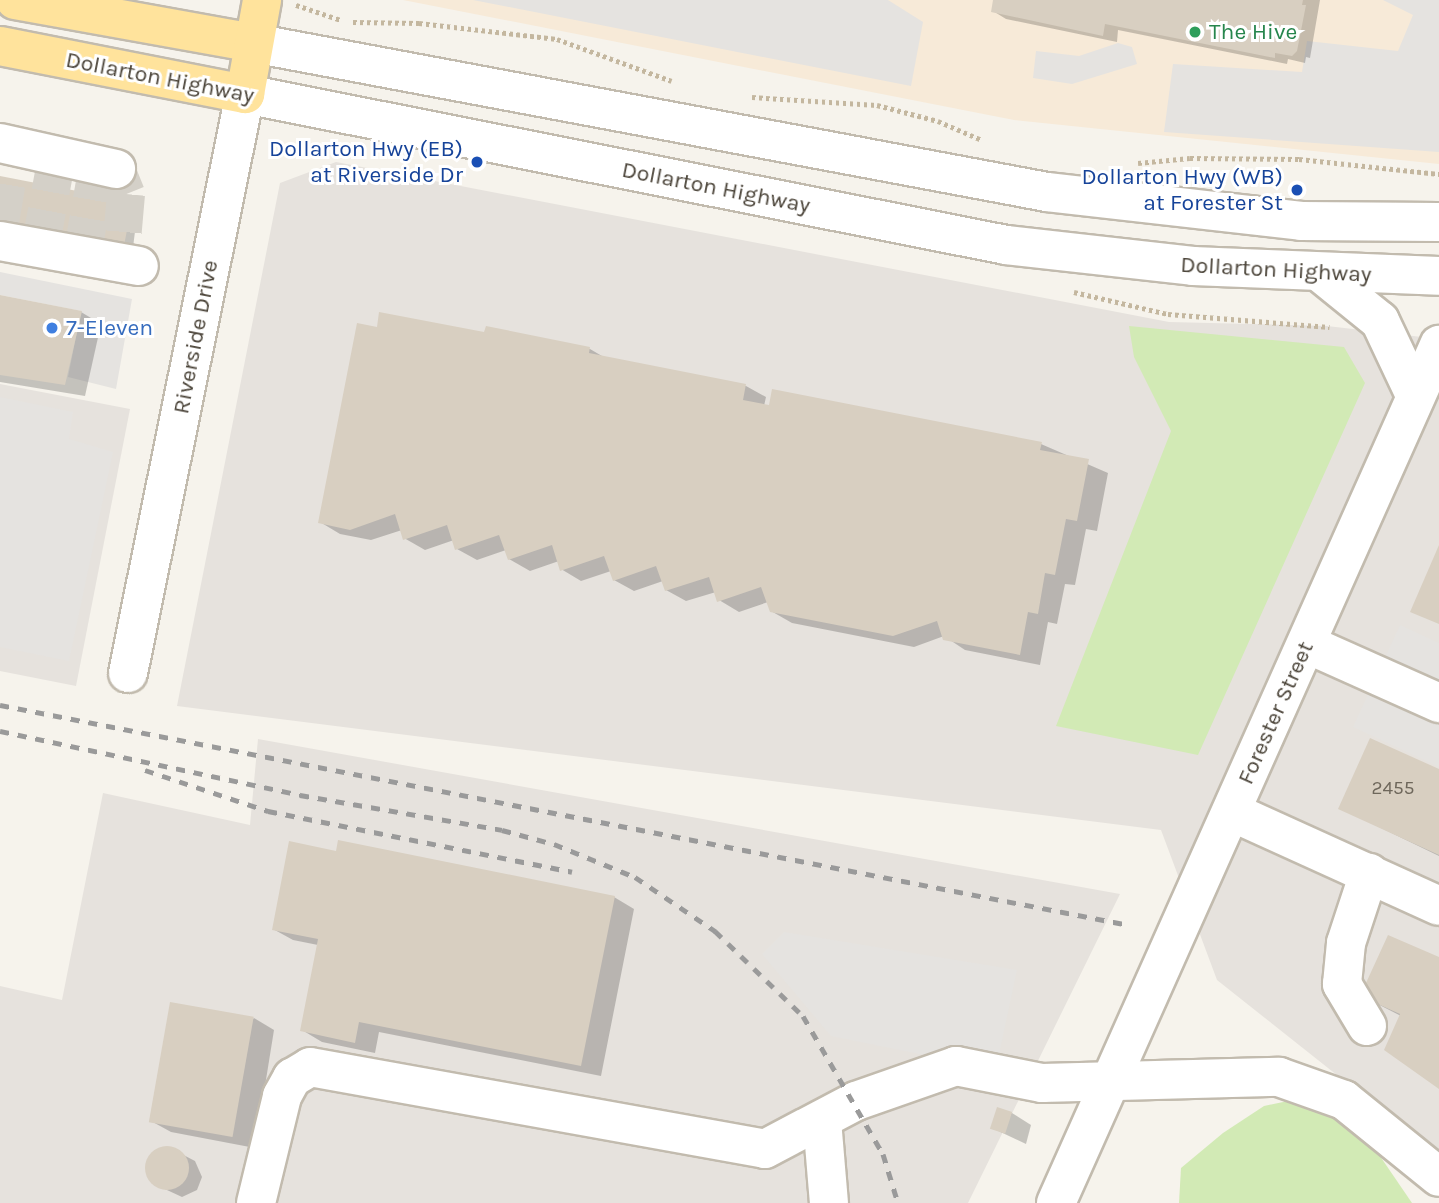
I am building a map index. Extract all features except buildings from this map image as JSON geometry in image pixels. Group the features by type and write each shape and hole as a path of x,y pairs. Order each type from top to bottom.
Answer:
{"main road":[{"path":"15,0 253,43"},
{"name":"Riverside Drive","path":"245,94 262,0"},
{"name":"Dollarton Highway","path":"0,46 245,94"}],"street":[{"path":"253,43 1047,192 1301,220 1439,222"},
{"name":"Dollarton Highway","path":"245,94 1006,244 1193,266 1323,275 1439,276"},
{"name":"Riverside Drive","path":"128,673 245,94"},
{"path":"0,144 116,169"},
{"path":"0,241 139,266"},
{"path":"1323,275 1380,321 1416,396"},
{"name":"Forester Street","path":"1056,1203 1115,1081 1439,345"},
{"path":"1307,644 1439,703"},
{"path":"1232,812 1439,906"},
{"path":"1367,1027 1342,984 1346,943 1369,873"},
{"path":"256,1203 282,1096 292,1078 310,1067 765,1149 856,1101 956,1066 1042,1083 1279,1077 1319,1088 1344,1100 1439,1177"},
{"path":"822,1119 830,1203"}],"path":[{"path":"308,9 348,22 419,23 557,39 681,85"},
{"path":"742,96 877,105 938,121 985,141"},
{"path":"1130,164 1190,158 1298,159 1439,174"}],"shaded area":[{"path":"403,0 1439,0 1439,164 1014,120"},
{"path":"473,0 888,0 923,22 911,86"},
{"path":"1383,0 1439,0 1439,152 1164,132 1173,64 1302,72 1307,41 1398,51 1413,15"},
{"path":"1118,43 1132,47 1137,64 1072,84 1033,78 1036,51 1079,56"},
{"path":"336,162 1169,322 1327,326 1439,339 1439,1156 1217,980 1161,830 177,706 280,183"},
{"path":"0,272 132,299 116,389 68,377 81,311 0,295"},
{"path":"0,384 130,409 76,686 0,671"},
{"path":"0,397 73,412 69,439 113,452 69,661 0,647"},
{"path":"1400,625 1439,643 1439,767 1353,727"},
{"path":"258,739 1120,894 968,1203 0,1203 0,986 62,1000 103,793 250,825"},
{"path":"784,932 1017,970 997,1064 944,1059 831,1036 762,954"}],"green space":[{"path":"1129,326 1344,347 1365,383 1198,755 1056,726 1171,431 1134,357"},
{"path":"1312,1096 1356,1121 1412,1203 1179,1203 1181,1168 1223,1133 1264,1106"}],"tunnel":[{"path":"0,222 13,146"},
{"path":"40,248 57,157"},
{"path":"82,256 98,165"},
{"path":"116,169 126,194 120,263"}],"railway":[{"path":"0,705 1124,924"},
{"path":"0,731 300,795 502,830 554,844 635,877 715,931 803,1016 883,1154 898,1203"},
{"path":"145,770 268,811 572,872"}],"place":[{"name":"The Hive","path":"1195,32"},
{"name":"Dollarton Hwy (EB) at Riverside Dr","path":"477,162"},
{"name":"Dollarton Hwy (WB) at Forester St","path":"1297,190"},
{"name":"7-Eleven","path":"52,328"}]}
